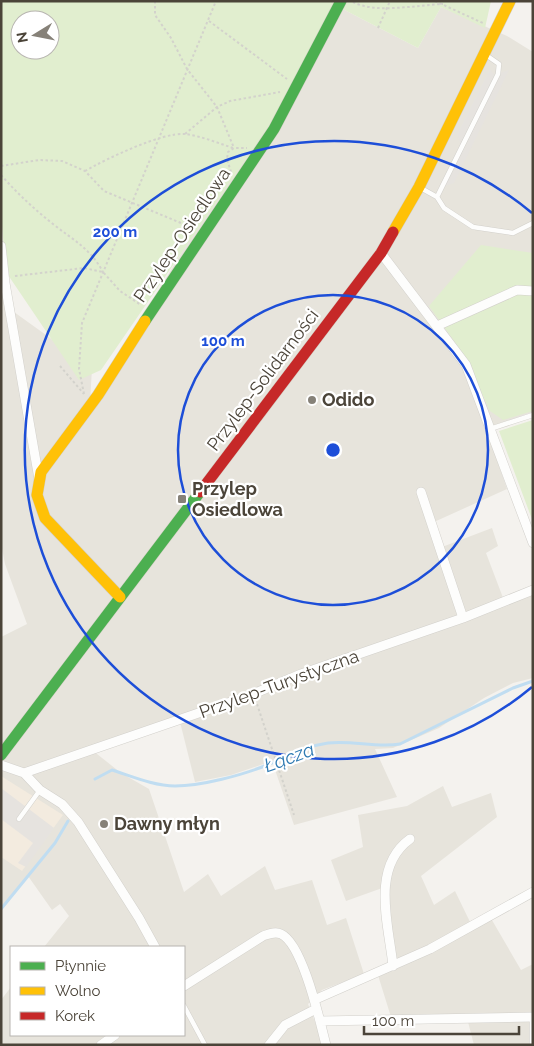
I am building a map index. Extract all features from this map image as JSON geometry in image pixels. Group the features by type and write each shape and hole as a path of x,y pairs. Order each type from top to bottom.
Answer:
{"main road":[{"name":"Przylep-Osiedlowa","path":"39,479 88,399 152,312 203,232 259,150 296,88 342,1"},
{"name":"Przylep-Solidarności","path":"1,755 381,253 420,187 510,1"},
{"path":"39,479 37,498 45,518 120,597"}],"street":[{"path":"1,246 4,277 39,479"},
{"path":"381,253 466,365 533,543"},
{"path":"436,326 517,290 533,291"},
{"path":"421,492 464,618"},
{"name":"Przylep-Turystyczna","path":"24,773 254,694 301,674 464,618 533,590"},
{"path":"1,765 24,773 40,790 62,804 78,822 140,918 154,946"},
{"path":"393,966 384,884 387,870 405,843 410,839"},
{"path":"268,1045 285,1025 315,1004 430,949 533,892"},
{"path":"185,985 263,936 270,933 280,933 288,939 296,952 315,1004 326,1045"},
{"path":"320,1021 532,1017"},
{"path":"101,1045 114,1036"}],"lane":[{"path":"437,197 498,74 499,64 485,54"},
{"path":"420,187 437,197 444,208 473,227 513,233 533,223"},
{"path":"490,429 533,415"},
{"path":"19,819 40,790"},
{"path":"185,1008 205,1045"},
{"path":"532,1017 532,1045"}],"path":[{"path":"155,1 155,15 171,38 187,69 217,107 234,148"},
{"path":"88,399 79,369 82,323 216,1"},
{"path":"351,1 361,6 377,9 443,4"},
{"path":"378,28 390,1"},
{"path":"435,1 490,26"},
{"path":"208,20 296,88"},
{"path":"184,134 217,107 230,101 296,88"},
{"path":"85,171 106,159 158,139 184,134 234,148 259,150"},
{"path":"231,191 232,179 227,159 228,152 234,148"},
{"path":"1,166 39,160 62,161 85,171 104,190 203,232"},
{"path":"1,175 22,199 65,233 83,244 103,272 120,291 152,312"},
{"path":"4,277 46,270 84,268 103,272"},
{"path":"60,366 88,399"},
{"path":"254,694 294,815"},
{"path":"275,759 298,749"}],"shaded area":[{"path":"333,4 418,48 441,7 507,36 533,52 533,412 486,428 507,489 434,522 442,547 492,528 498,546 486,553 505,603 533,592 533,678 513,683 484,698 439,728 393,748 375,749 397,797 294,825 272,761 231,775 195,782 180,722 92,750 121,773 149,789 184,892 208,874 221,896 265,866 275,890 312,880 327,925 346,918 364,974 322,990 308,1004 324,1045 1,1045 1,1000 10,988 10,1036 185,1036 185,946 45,946 69,916 60,904 52,910 28,876 1,911 1,637 27,624 5,564 1,543 1,275 8,273 14,312 92,368 90,403"},
{"path":"490,69 494,75 509,70 454,183 442,187 462,147 457,135"},
{"path":"1,776 63,815 22,871 1,857"},
{"path":"443,786 452,807 491,793 497,817 421,876 434,905 455,891 471,924 489,915 521,970 533,964 533,1045 474,1045 467,1018 391,1017 377,972 391,962 385,887 346,901 331,860 363,847 358,815 407,806"},
{"path":"1,788 54,828 26,867 18,863 33,843 1,819"}],"green space":[{"path":"1,1 491,1 485,28 441,7 418,48 333,4 275,117 101,370 79,380 6,272 1,215"},
{"path":"481,245 533,253 533,411 503,420 490,411 464,355 429,306"},
{"path":"533,420 533,522 499,431"}],"waterway":[{"name":"Łącza","path":"95,779 112,770 167,786 185,786 246,772 320,744 337,742 382,745 400,744 513,688 533,681"},
{"name":"Łącza","path":"1,909 55,843 68,821"}],"traffic: fast":[{"path":"145,321 274,129 341,1"},
{"path":"1,755 200,492"}],"traffic: slow":[{"path":"393,232 419,187 510,1"},
{"path":"120,597 45,518 37,495 41,472 98,395 145,321"}],"traffic: jam":[{"path":"200,492 381,253 393,232"}],"place":[{"name":"Odido","path":"312,400"},
{"name":"Przylep Osiedlowa","path":"182,499"},
{"name":"Dawny młyn","path":"104,824"}]}
